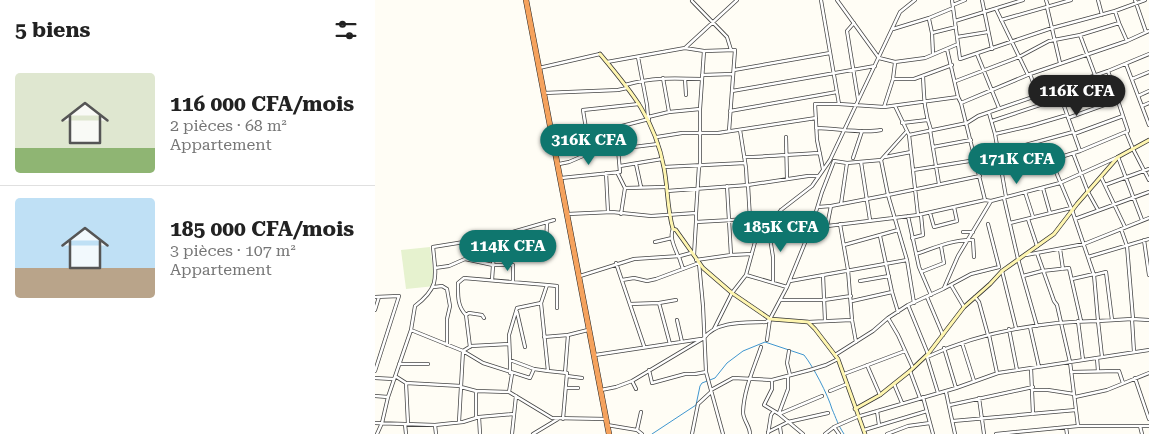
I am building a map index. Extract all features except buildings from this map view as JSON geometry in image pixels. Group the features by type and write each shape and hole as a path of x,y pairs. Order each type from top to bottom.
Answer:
{"highway":[{"path":"526,0 609,434"}],"street":[{"path":"692,0 727,37 731,50"},
{"path":"685,48 737,0"},
{"path":"821,0 839,104"},
{"path":"837,0 879,58 895,62 925,58 958,44"},
{"path":"601,390 617,387 632,380 705,338 714,330 727,325 766,322 770,318 787,287 811,228 832,160 845,129 900,12 915,0"},
{"path":"952,0 960,59 1052,28 1115,12 1136,1 1145,0"},
{"path":"893,29 929,18 965,0"},
{"path":"982,0 992,49"},
{"path":"955,21 1023,0"},
{"path":"1046,0 1060,63"},
{"path":"1001,20 1071,0"},
{"path":"1098,0 1101,15"},
{"path":"961,103 1029,74 1148,32 1136,1"},
{"path":"996,9 1038,96"},
{"path":"1115,12 1127,41"},
{"path":"929,18 933,54"},
{"path":"854,23 847,31 859,101"},
{"path":"956,81 1019,57 1054,39 1080,35 1119,23"},
{"path":"932,33 956,27"},
{"path":"957,37 989,32"},
{"path":"1080,35 1095,75"},
{"path":"607,62 685,48 704,51 735,50 729,131"},
{"path":"947,48 985,200"},
{"path":"704,51 700,109 700,166 696,213 696,260 705,338 706,372 723,434"},
{"path":"544,93 618,90 643,80 702,77 830,53"},
{"path":"539,68 600,54 607,62 639,104 657,137 664,167 669,215 673,229 678,233 696,260 713,278 770,318 808,322 852,320"},
{"path":"977,54 999,109"},
{"path":"909,135 967,123 978,116 1108,71 1149,54"},
{"path":"638,57 648,118"},
{"path":"884,107 893,79 895,62"},
{"path":"1126,64 1149,125"},
{"path":"893,79 914,79 952,65"},
{"path":"732,91 875,66"},
{"path":"979,170 1051,160 1080,151 1129,131 1108,71"},
{"path":"1132,79 1149,72"},
{"path":"923,76 924,102 931,130 939,184"},
{"path":"663,78 669,112"},
{"path":"685,79 686,95"},
{"path":"1063,103 1112,83"},
{"path":"1057,89 1080,151"},
{"path":"1138,96 1149,91"},
{"path":"731,111 837,92"},
{"path":"823,169 816,128 815,104 884,107 958,97"},
{"path":"992,121 1061,98"},
{"path":"995,134 1068,117 1118,100"},
{"path":"1142,106 1149,103"},
{"path":"590,153 583,110 639,104"},
{"path":"895,106 909,135 915,189 923,235 912,238"},
{"path":"587,135 669,112 700,109"},
{"path":"988,113 995,134 1005,197 1018,258 1037,326"},
{"path":"975,155 1074,133 1123,116"},
{"path":"657,137 682,133 701,134 740,130 816,118"},
{"path":"902,123 927,120"},
{"path":"816,128 870,132 881,130"},
{"path":"740,130 748,185 750,219 748,219 755,242"},
{"path":"853,158 862,131"},
{"path":"832,160 847,163 881,160 907,131"},
{"path":"1126,132 1149,180"},
{"path":"786,137 787,179"},
{"path":"933,147 971,140"},
{"path":"781,210 785,227 799,226 811,228 919,215 985,200 991,201 1060,184 1118,157 1149,140"},
{"path":"557,164 569,162 590,153 659,144"},
{"path":"560,178 620,172 618,149"},
{"path":"884,157 911,152"},
{"path":"1073,153 1088,192 1098,210"},
{"path":"744,157 820,154"},
{"path":"1026,255 1054,234 1071,209 1118,157"},
{"path":"1118,157 1143,220"},
{"path":"620,166 662,159"},
{"path":"714,330 732,293 746,275 755,242 781,210 812,186 823,169 832,160"},
{"path":"881,160 888,195 907,260 914,303"},
{"path":"913,170 976,160"},
{"path":"1051,160 1075,219 1094,274 1097,321 1102,357"},
{"path":"861,162 868,199 869,220"},
{"path":"664,167 745,163"},
{"path":"841,204 847,163"},
{"path":"636,164 641,187"},
{"path":"1105,186 1149,169"},
{"path":"617,172 625,188 621,214"},
{"path":"606,173 608,212"},
{"path":"625,188 698,188 748,185 818,176"},
{"path":"817,207 868,199 980,176"},
{"path":"1101,177 1125,227"},
{"path":"727,186 731,255"},
{"path":"1043,188 1051,213"},
{"path":"1025,192 1033,217"},
{"path":"1075,219 1149,192"},
{"path":"943,289 958,256 991,201"},
{"path":"827,226 831,206"},
{"path":"930,212 933,227 957,221 954,207"},
{"path":"1010,223 1071,209"},
{"path":"567,214 608,212 639,216 696,213"},
{"path":"907,216 921,272 931,296"},
{"path":"855,409 880,394 912,370 927,356 963,307 1018,258 1084,244 1149,218"},
{"path":"696,222 748,219"},
{"path":"1028,219 1037,247"},
{"path":"377,434 382,423 394,377 411,330 415,306 434,287 433,248 495,237 554,220"},
{"path":"546,244 547,222"},
{"path":"840,224 849,270 852,320 856,342"},
{"path":"988,224 1016,328"},
{"path":"768,225 773,257 773,283"},
{"path":"673,229 671,238 683,269"},
{"path":"1121,229 1127,246 1134,352"},
{"path":"844,245 898,230"},
{"path":"963,232 973,232"},
{"path":"879,236 898,312"},
{"path":"492,280 495,237"},
{"path":"655,242 671,238"},
{"path":"1089,257 1149,239"},
{"path":"916,254 941,246 973,240 974,257"},
{"path":"1144,240 1149,275"},
{"path":"495,244 529,247"},
{"path":"921,272 944,263 941,246"},
{"path":"1060,249 1063,269"},
{"path":"579,276 634,259 678,256 691,253"},
{"path":"1037,253 1057,305 1070,362 1078,426"},
{"path":"622,280 633,278 647,281 683,269 696,260 752,254"},
{"path":"435,268 449,266 465,259 493,265 513,265 513,282"},
{"path":"789,281 907,260"},
{"path":"616,264 644,346"},
{"path":"692,434 698,404 712,391 733,378 772,380 826,365 888,318 909,305 931,296 971,274 999,267"},
{"path":"1023,276 1069,268 1079,321 1083,360"},
{"path":"1072,279 1106,272 1112,320"},
{"path":"746,275 787,287"},
{"path":"823,275 825,321"},
{"path":"860,281 889,276"},
{"path":"470,347 466,315 459,306 460,280 467,277 557,286 557,308"},
{"path":"547,285 541,303 548,371"},
{"path":"951,285 963,307"},
{"path":"434,287 442,286 447,289 450,306 447,318 447,345"},
{"path":"851,301 892,292"},
{"path":"375,297 399,296 375,371"},
{"path":"780,300 824,300 851,296"},
{"path":"375,310 379,297"},
{"path":"927,297 943,335"},
{"path":"975,297 979,302 997,373"},
{"path":"629,304 659,304 676,300"},
{"path":"509,392 511,373 509,335 518,307 541,303"},
{"path":"659,304 670,344"},
{"path":"909,305 927,356 937,393"},
{"path":"517,310 525,347"},
{"path":"466,315 469,313 482,315 484,318"},
{"path":"767,340 770,318"},
{"path":"888,318 905,351 927,411 933,434"},
{"path":"677,320 682,342"},
{"path":"927,356 944,348 1016,328 1061,322 1149,320"},
{"path":"808,322 836,357 844,374 857,417 864,432 879,425 927,411"},
{"path":"1030,327 1039,367"},
{"path":"543,337 568,335 589,329"},
{"path":"411,330 463,351 483,363 511,373 530,378 534,369"},
{"path":"1009,330 1017,370"},
{"path":"563,419 568,335"},
{"path":"594,355 705,338"},
{"path":"962,343 974,381"},
{"path":"463,351 470,347 509,344"},
{"path":"750,434 743,414 745,392 761,347"},
{"path":"944,348 956,388"},
{"path":"825,434 857,417 956,388 997,373 1149,350"},
{"path":"459,422 463,351"},
{"path":"779,414 788,389 787,363 789,351"},
{"path":"844,374 905,351"},
{"path":"1097,358 1098,371"},
{"path":"510,360 534,369 582,378"},
{"path":"399,364 428,364"},
{"path":"867,365 880,394"},
{"path":"1031,368 1033,414"},
{"path":"649,370 652,383 685,374 706,372"},
{"path":"1071,372 1119,370 1123,383"},
{"path":"950,405 1033,388 1074,395 1107,390 1135,378 1148,375"},
{"path":"375,378 394,377 406,383 461,387 476,391 509,392 545,415 559,419 607,422 637,430 642,434"},
{"path":"1135,378 1149,419"},
{"path":"632,380 636,389"},
{"path":"772,380 771,389 764,405 779,414 803,434"},
{"path":"406,383 406,434"},
{"path":"830,391 847,384"},
{"path":"894,384 902,404"},
{"path":"566,388 578,388"},
{"path":"476,391 480,434"},
{"path":"946,391 955,434"},
{"path":"375,396 388,396"},
{"path":"512,434 516,396"},
{"path":"779,414 823,396"},
{"path":"979,398 984,434"},
{"path":"953,421 1076,410"},
{"path":"768,433 771,416 774,411"},
{"path":"877,411 879,425"},
{"path":"637,430 641,412"},
{"path":"768,433 788,422 828,413"},
{"path":"375,423 435,424 459,422 477,417 514,414"},
{"path":"533,434 559,419"},
{"path":"887,434 908,426 930,423"},
{"path":"435,424 436,434"},
{"path":"780,426 781,434"},
{"path":"996,434 1078,426 1149,426"},
{"path":"1140,426 1142,434"},
{"path":"1066,427 1067,434"},
{"path":"834,428 839,434"}],"green space":[{"path":"430,247 435,286 406,289 401,250"}],"waterway":[{"path":"652,434 696,405 702,383 715,378 727,363 743,351 765,342 804,355 820,381 844,434"}]}
